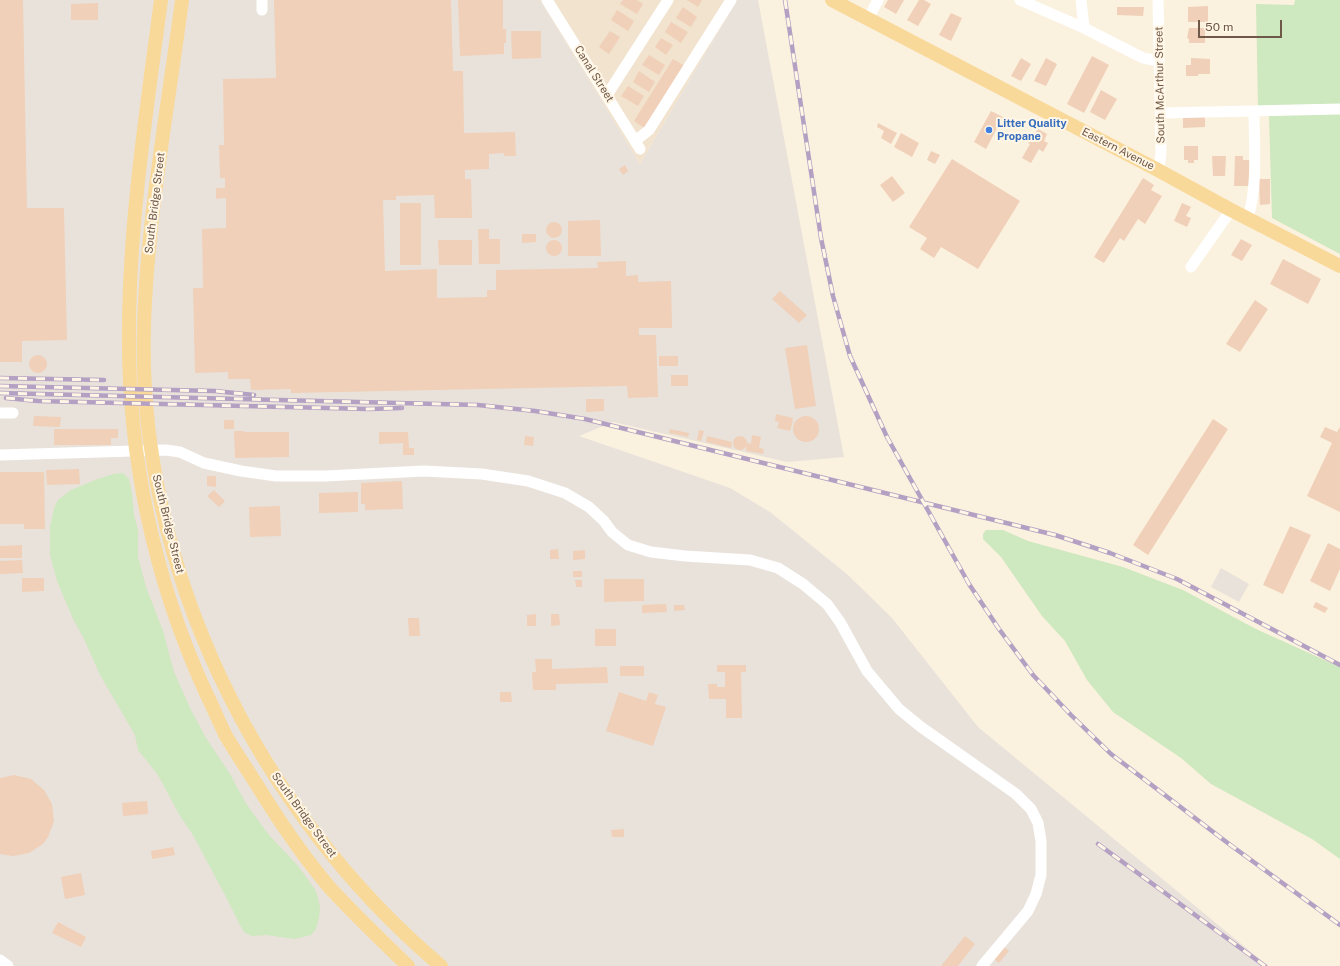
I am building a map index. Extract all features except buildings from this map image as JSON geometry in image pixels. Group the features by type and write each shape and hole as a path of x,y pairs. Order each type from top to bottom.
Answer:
{"main road":[{"name":"South Bridge Street","path":"161,0 137,191 130,277 129,328 130,392 133,427 139,473 151,536 179,629 226,735 272,810 299,848 330,887 408,966"},
{"name":"South Bridge Street","path":"182,0 153,214 144,327 144,373 148,425 161,505 169,536 198,626 243,723 268,766 297,809 351,879 404,934 441,966"},
{"name":"Eastern Avenue","path":"832,0 1156,168 1231,210 1340,266"}],"street":[{"name":"Canal Street","path":"547,0 637,145 731,0"},
{"path":"607,95 668,0"},
{"path":"868,19 878,0"},
{"path":"1020,0 1084,28 1143,58 1159,61"},
{"path":"1081,0 1084,28"},
{"name":"South McArthur Street","path":"1156,168 1160,162 1161,152 1158,0"},
{"path":"1161,113 1340,109"},
{"path":"1248,218 1254,186 1254,112"},
{"path":"1191,267 1231,210"},
{"path":"0,413 13,413"},
{"path":"0,455 166,450 180,452 204,463 241,471 276,476 325,476 424,471 482,474 528,481 565,493 589,507 604,520 612,532 628,545 651,552 685,556 750,560 778,568 803,584 827,604 840,622 866,671 899,709 921,727 1016,794 1031,809 1038,823 1042,858 1041,875 1036,894 1028,911 982,966"},
{"path":"0,960 8,966"}],"shaded area":[{"path":"0,0 540,0 640,164 737,0 758,0 844,457 787,462 613,422 579,436 730,488 770,512 848,575 892,618 978,727 1268,966 0,966"},
{"path":"540,0 737,0 640,164"},
{"path":"1221,568 1249,584 1239,602 1211,587"}],"green space":[{"path":"1295,0 1340,0 1340,254 1272,218 1269,116 1258,106 1256,4 1294,5"},
{"path":"123,473 129,479 132,493 134,515 138,530 138,557 146,587 163,631 174,672 191,710 206,738 230,774 245,802 268,834 299,867 316,891 320,906 319,918 316,929 311,935 295,939 266,935 252,936 245,933 242,929 193,835 180,816 158,775 138,750 135,735 100,675 84,639 73,619 57,581 50,555 50,527 54,508 58,500 71,490 95,480 113,474"},
{"path":"986,530 1003,530 1028,541 1123,567 1183,590 1256,629 1340,667 1340,859 1312,839 1211,784 1181,758 1113,712 1087,680 1065,641 1042,616 1001,557 983,539 983,534"}],"railway":[{"path":"785,0 821,238 833,296 850,356 887,437 969,584 999,629 1033,675 1111,754 1229,844 1340,925"},
{"path":"0,378 104,380"},
{"path":"0,386 215,391 254,395"},
{"path":"0,393 478,405 535,411 585,419 1055,535 1110,553 1177,579 1340,665"},
{"path":"6,398 38,401 368,409 402,408"},
{"path":"1098,844 1265,966"}],"place":[{"name":"Litter Quality Propane","path":"989,130"}]}
